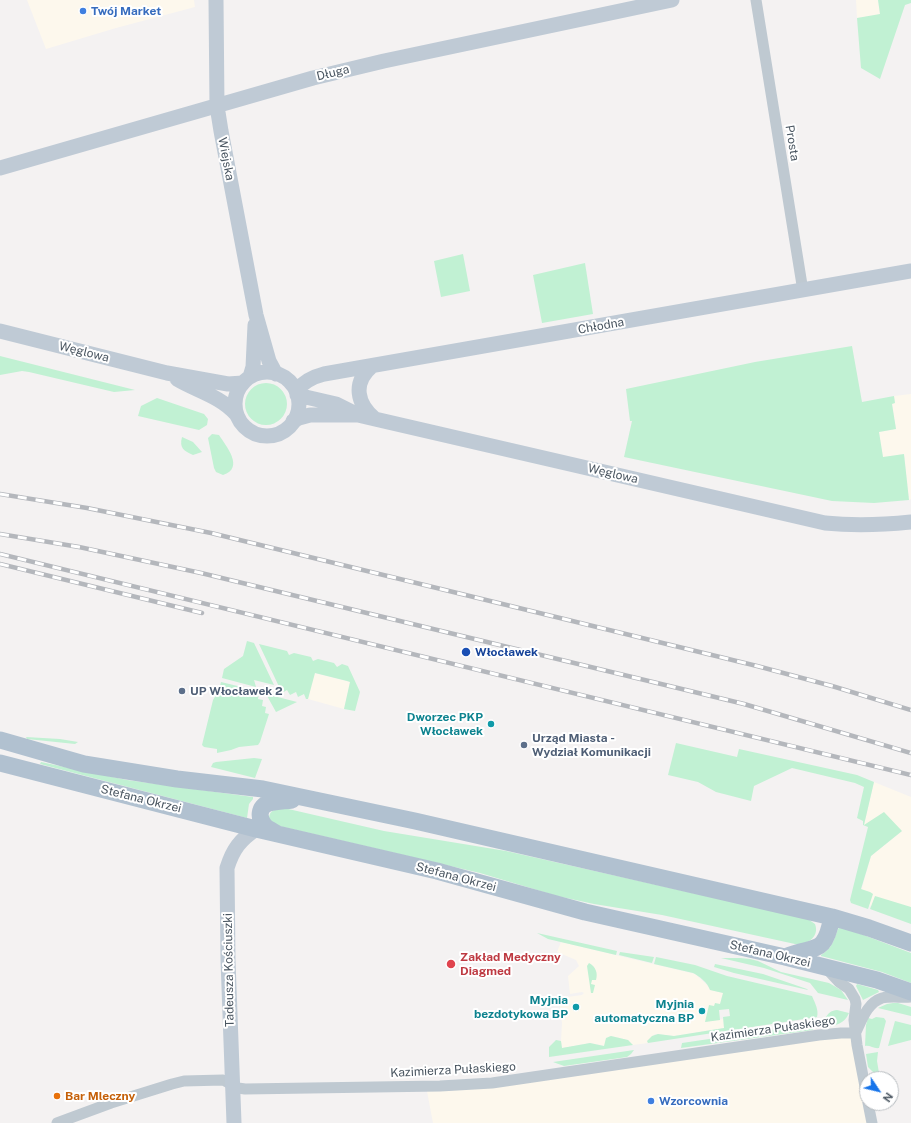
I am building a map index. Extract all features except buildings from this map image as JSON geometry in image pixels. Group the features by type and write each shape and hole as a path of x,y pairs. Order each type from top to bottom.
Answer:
{"main road":[{"name":"Stefana Okrzei","path":"0,740 84,764 177,779 263,789 415,821 832,917 911,943"},
{"name":"Stefana Okrzei","path":"0,763 276,834 437,870 585,912 785,957 877,980 911,992"},
{"path":"276,834 266,827 262,821 260,813 262,807 268,803 309,798"},
{"path":"785,957 796,952 820,946 826,939 832,917"}],"street":[{"name":"Wiejska","path":"216,0 217,106 221,131 256,315 269,361 276,374"},
{"name":"Długa","path":"0,168 313,78 384,61 672,0"},
{"name":"Prosta","path":"756,0 803,291"},
{"name":"Chłodna","path":"296,393 304,382 316,376 911,271"},
{"name":"Wiejska","path":"246,380 253,367 256,315"},
{"name":"Węglowa","path":"0,331 167,373 228,384 246,380"},
{"path":"372,366 364,374 359,390 362,405 375,419"},
{"path":"266,372 276,374 288,380 296,393 298,408 293,421 283,431 270,436 263,436 256,434 242,424 236,414 236,394 246,380 266,372"},
{"name":"Węglowa","path":"167,373 187,385 222,401 236,414"},
{"name":"Węglowa","path":"296,393 336,404 358,415"},
{"name":"Węglowa","path":"293,421 310,415 358,415 825,523 841,525 869,525 911,522"},
{"name":"Tadeusza Kościuszki","path":"234,1123 228,960 227,868 231,855 236,848 246,836 256,829"},
{"path":"824,967 839,982 849,989 855,999 855,1033 862,1071"},
{"path":"855,1033 865,1014 874,1003 882,998 911,997"},
{"name":"Kazimierza Pułaskiego","path":"57,1123 111,1103 184,1081 223,1080 238,1088 246,1089 440,1086 492,1083 819,1035 855,1033"},
{"path":"870,1111 872,1123"}],"shaded area":[{"path":"27,0 194,0 195,7 116,28 46,49"},
{"path":"856,0 878,0 880,15 857,18"},
{"path":"911,394 911,499 909,500 904,454 883,458 879,432 896,429 892,403 895,403 894,396"},
{"path":"314,673 350,682 344,709 308,699"},
{"path":"874,782 911,797 911,918 858,902 871,856 902,831 864,825"},
{"path":"561,942 695,974 707,985 710,990 723,993 720,1004 715,1006 705,1022 723,1019 724,1028 674,1036 655,1034 647,1042 648,1043 633,1045 628,1040 611,1036 608,1037 605,1046 590,1043 562,1048 562,1023 559,998 582,995 584,993 570,994 568,976 579,966 576,960 557,952"},
{"path":"855,1033 862,1071 859,1071 859,1111 870,1111 872,1123 433,1123 426,1086"}],"green space":[{"path":"878,0 911,0 911,3 905,5 880,79 861,68 857,18 880,14"},
{"path":"463,254 470,291 441,297 434,261"},
{"path":"585,263 593,314 542,323 533,275"},
{"path":"852,346 862,402 894,396 895,403 892,404 896,429 879,432 883,457 904,454 909,500 874,503 832,501 624,457 632,421 630,421 626,389 755,362"},
{"path":"0,356 135,390 114,392 22,371 0,375"},
{"path":"262,383 270,383 281,389 287,400 287,408 281,419 270,425 262,425 251,419 245,408 245,400 251,389"},
{"path":"157,398 204,414 208,419 207,425 199,430 138,416 141,406"},
{"path":"212,434 219,435 232,456 233,467 229,472 223,475 216,472 214,468 208,438"},
{"path":"182,437 193,442 202,452 193,455 183,449 181,444"},
{"path":"247,641 254,643 274,685 254,680 256,687 222,678 224,669 243,656"},
{"path":"259,644 287,651 289,655 294,653 311,657 313,661 318,659 334,663 337,667 342,664 348,666 360,692 355,711 344,709 350,682 315,673 308,699 306,699 304,694 298,697 296,692 290,695 287,690 282,693"},
{"path":"221,682 258,691 258,699 263,700 262,706 266,707 265,713 269,714 258,745 239,747 217,753 217,749 204,747 202,745 213,700 219,690"},
{"path":"266,694 297,702 276,712"},
{"path":"26,737 60,739 78,742 75,744 27,739"},
{"path":"676,743 737,757 739,749 857,775 874,782 864,825 884,812 902,831 871,856 861,889 873,894 868,909 851,903 850,900 868,827 863,825 863,821 857,818 864,787 855,783 792,768 754,786 751,801 716,792 698,782 668,775"},
{"path":"254,758 262,759 255,778 211,767 213,763 216,762"},
{"path":"41,762 127,780 253,797 253,799 249,804 247,818 40,764"},
{"path":"284,808 384,831 506,851 808,919 815,924 816,933 808,942 795,944 662,915 594,904 557,896 480,873 279,826 269,820 271,812"},
{"path":"875,896 911,907 911,924 870,909"},
{"path":"839,927 911,953 911,983 882,972 821,956 831,946"},
{"path":"537,933 617,951 616,955 548,939"},
{"path":"620,952 654,957 652,963 619,955"},
{"path":"656,957 695,965 727,976 812,996 817,1009 817,1017 648,1043 647,1041 652,1036 658,1034 674,1036 724,1028 723,1017 730,1016 729,1009 719,1010 720,1020 705,1022 709,1005 714,1006 715,1003 720,1004 723,993 710,990 703,980 693,973 654,964"},
{"path":"721,958 750,959 758,961 781,972 829,983 841,990 848,1000 818,993 810,983 764,968"},
{"path":"589,963 595,968 597,973 596,980 592,980 591,984 595,985 593,993 591,993 587,966"},
{"path":"715,964 763,974 808,990 734,973 714,967"},
{"path":"857,984 878,990 879,992 863,1000 856,986"},
{"path":"893,1003 911,1007 911,1016 878,1008"},
{"path":"837,1010 849,1013 844,1020 834,1026 821,1028 828,1014"},
{"path":"876,1017 884,1018 886,1021 879,1048 865,1046 866,1025 868,1018 872,1019"},
{"path":"895,1021 911,1025 911,1040 888,1046"},
{"path":"811,1024 813,1030 681,1048 682,1043"},
{"path":"611,1036 628,1040 633,1045 549,1057 549,1047 556,1040 561,1041 562,1048 590,1043 604,1046 606,1038"},
{"path":"634,1050 627,1057 564,1066 553,1062"},
{"path":"878,1052 877,1061 879,1071 872,1071 868,1067 866,1054"}],"railway":[{"path":"0,494 87,508 211,533 757,666 832,686 911,710"},
{"path":"0,534 79,547 201,573 744,704 911,753"},
{"path":"0,554 911,775"},
{"path":"0,564 202,613"}],"place":[{"name":"Twój Market","path":"83,11"},
{"name":"Włocławek","path":"466,652"},
{"name":"UP Włocławek 2","path":"182,691"},
{"name":"Dworzec PKP Włocławek","path":"491,724"},
{"name":"Urząd Miasta - Wydział Komunikacji","path":"524,745"},
{"name":"Zakład Medyczny Diagmed","path":"451,964"},
{"name":"Myjnia bezdotykowa BP","path":"576,1007"},
{"name":"Myjnia automatyczna BP","path":"702,1011"},
{"name":"Bar Mleczny","path":"57,1096"},
{"name":"Wzorcownia","path":"651,1101"}]}
